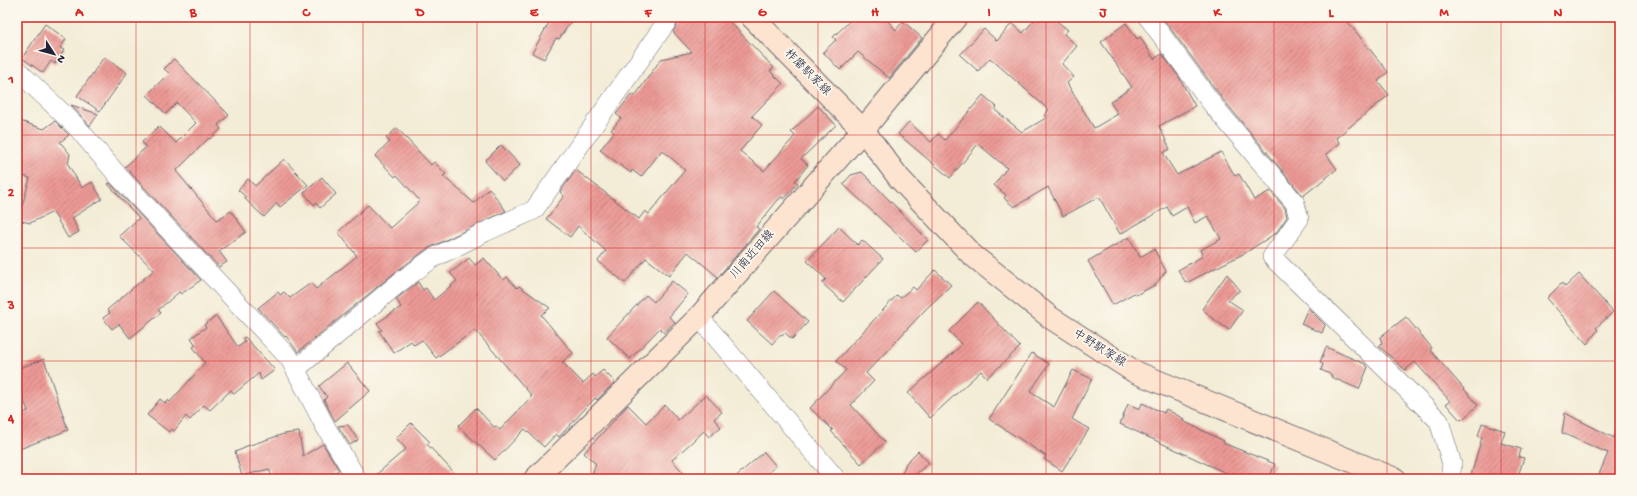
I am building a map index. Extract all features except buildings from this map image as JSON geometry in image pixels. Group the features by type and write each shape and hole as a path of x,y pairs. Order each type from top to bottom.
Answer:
{"main road":[{"name":"柞磨駅家線","path":"752,17 863,130"},
{"name":"川南近田線","path":"535,479 699,317 863,130 956,17"},
{"name":"中野駅家線","path":"863,130 899,178 971,254 1052,318 1135,372 1396,479"}],"street":[{"path":"296,369 400,282 433,258 534,210 670,17"},
{"path":"1148,17 1213,105 1295,203 1299,219 1272,257 1439,421 1452,464 1450,479"},
{"path":"17,70 76,126 120,178 290,359 325,426 357,479"},
{"path":"699,317 836,479"}]}
